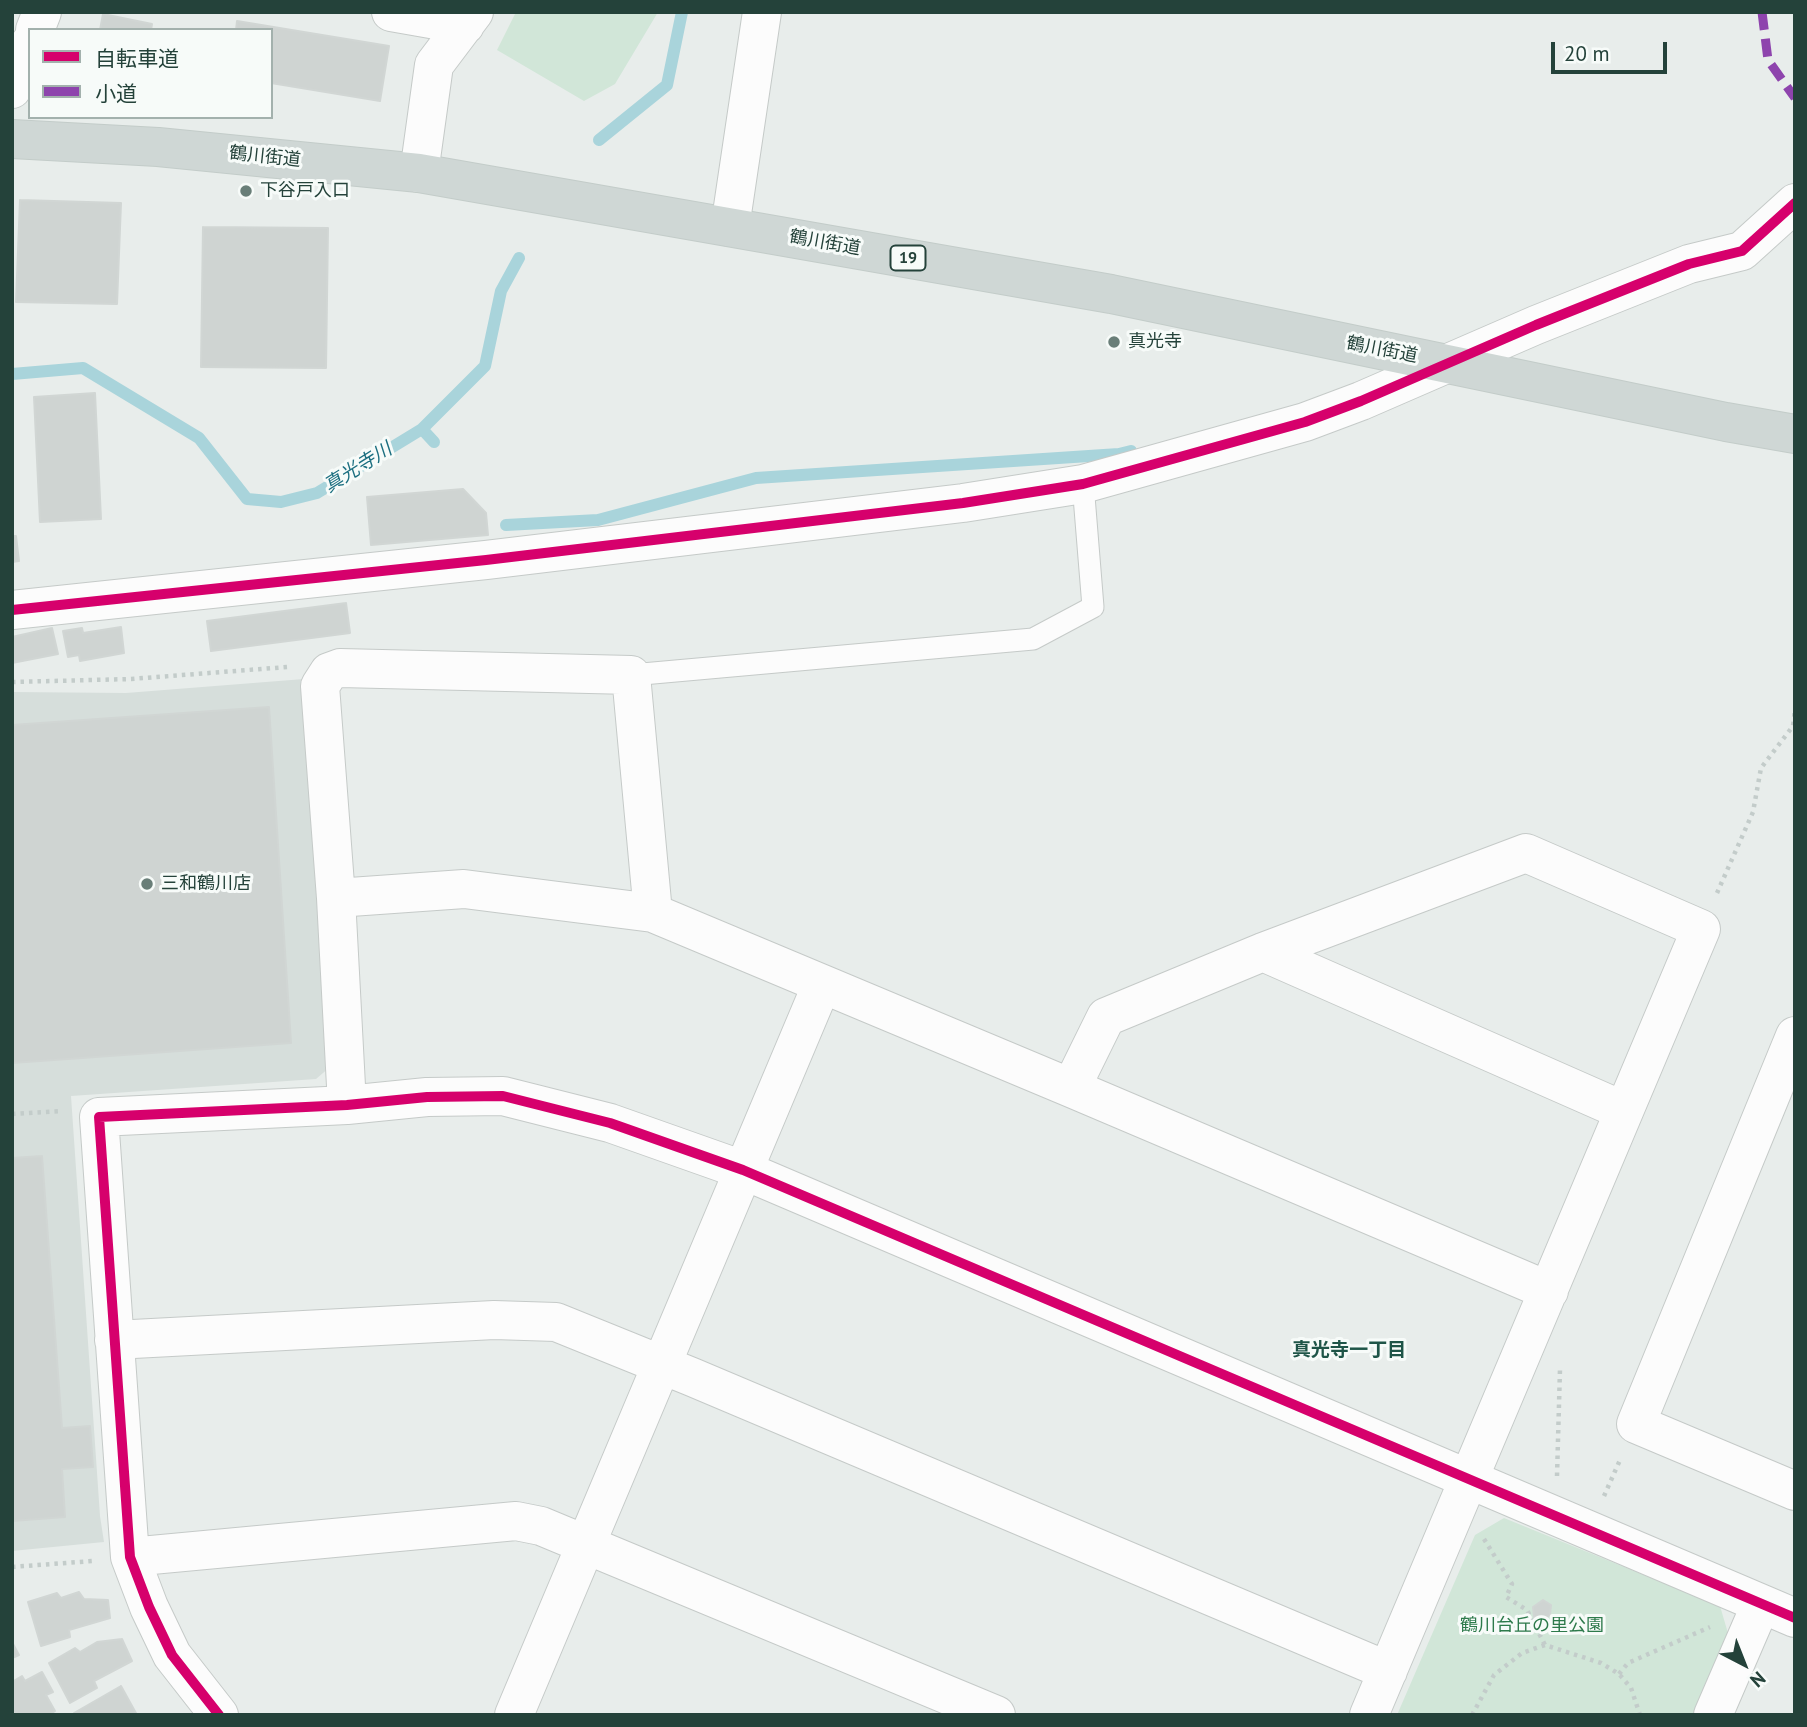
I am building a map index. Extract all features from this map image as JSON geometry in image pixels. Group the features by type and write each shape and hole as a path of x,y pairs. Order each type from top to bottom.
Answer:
{"main road":[{"name":"鶴川街道","path":"12,139 158,147 419,173 1111,294 1795,434"}],"street":[{"path":"391,12 470,19"},
{"path":"730,226 762,12"},
{"path":"419,173 434,65 470,19"},
{"path":"12,89 28,48"},
{"path":"12,610 513,557 963,503 1083,484 1305,422 1361,401 1536,325 1689,264 1742,251 1792,214"},
{"path":"347,1105 336,898 320,686 329,672 341,668 631,675 653,913"},
{"path":"1071,1088 1106,1017 1263,952 1526,853 1701,929 1369,1715"},
{"path":"336,898 464,889 653,913 1549,1291"},
{"path":"1263,952 1624,1111"},
{"path":"514,1715 822,984"},
{"path":"1795,1036 1636,1424 1795,1491"},
{"path":"219,1715 173,1655 149,1607 114,1559 114,1340 99,1117 347,1105 427,1097 503,1096 610,1123 743,1170 1469,1479 1768,1618 1713,1715"},
{"path":"114,1340 494,1320 556,1322 1388,1671"},
{"path":"114,1559 516,1521 541,1526 996,1715"}],"lane":[{"path":"631,675 1033,639 1093,607 1083,484"}],"path":[{"path":"12,682 131,680 311,666 329,672"},
{"path":"1701,929 1753,812 1760,768 1793,726 1795,709"},
{"path":"12,1114 84,1109 99,1117"},
{"path":"1545,1471 1557,1477 1560,1393"},
{"path":"1593,1492 1605,1497 1636,1424"},
{"path":"1481,1535 1512,1584 1506,1597 1527,1610 1545,1645"},
{"path":"12,1567 114,1559"},
{"path":"1619,1674 1628,1663 1723,1621 1768,1618"},
{"path":"1472,1715 1494,1675 1522,1653 1545,1645 1601,1663 1619,1674 1631,1688 1640,1715"}],"shaded area":[{"path":"304,679 330,1067 316,1079 71,1096 104,1542 12,1551 12,692 126,693"}],"green space":[{"path":"516,12 658,12 615,84 584,101 497,50"},
{"name":"鶴川台丘の里公園","path":"1504,1518 1720,1606 1730,1640 1698,1715 1397,1715 1475,1535"}],"building":[{"path":"103,14 152,24 151,28 100,28"},
{"path":"237,21 389,46 380,101 273,83 273,28 236,28"},
{"path":"20,200 121,203 117,304 16,302"},
{"path":"203,227 328,228 326,368 201,367"},
{"path":"95,393 101,519 40,522 34,397"},
{"path":"463,489 486,513 488,535 371,545 367,497"},
{"path":"12,536 16,536 19,561 12,562"},
{"path":"346,603 350,633 211,651 207,621"},
{"path":"121,627 124,653 80,661 79,655 68,657 63,631 82,628 83,633"},
{"path":"52,628 58,654 12,663 12,637"},
{"name":"三和鶴川店","path":"269,707 291,1043 12,1063 12,725"},
{"path":"42,1156 62,1428 90,1426 93,1467 62,1469 65,1517 12,1521 12,1158"},
{"path":"79,1592 84,1599 108,1600 110,1618 69,1630 70,1637 41,1646 28,1602 57,1593 61,1598"},
{"path":"1543,1600 1551,1605 1550,1615 1542,1621 1534,1617 1533,1607"},
{"path":"122,1639 132,1661 94,1681 97,1688 70,1703 49,1663 75,1648 80,1652 97,1642"},
{"path":"12,1642 19,1655 12,1658"},
{"path":"42,1672 53,1692 46,1695 55,1711 49,1715 12,1715 12,1682 22,1676 25,1681"},
{"path":"121,1686 137,1715 75,1715 74,1713"}],"waterway":[{"name":"真光寺川","path":"599,140 667,85 682,12"},
{"name":"真光寺川","path":"12,374 83,368 199,438 247,499 281,502 317,493 422,429 485,366 501,291 519,258"},
{"path":"422,429 434,442"},
{"path":"506,525 598,520 756,478 1119,454 1131,451"}],"marked path":[{"path":"1762,12 1768,60 1795,98"}],"cycle path":[{"path":"12,610 486,560 963,503 1083,484 1305,422 1689,264 1742,251 1795,203"},
{"path":"219,1715 172,1655 149,1607 130,1557 99,1117 347,1105 427,1097 503,1096 610,1123 743,1170 1795,1618"}],"place":[{"name":"下谷戸入口","path":"246,191"},
{"name":"真光寺","path":"1114,342"},
{"name":"三和鶴川店","path":"147,884"}],"district":[{"name":"真光寺一丁目","path":"1349,1351"}]}
